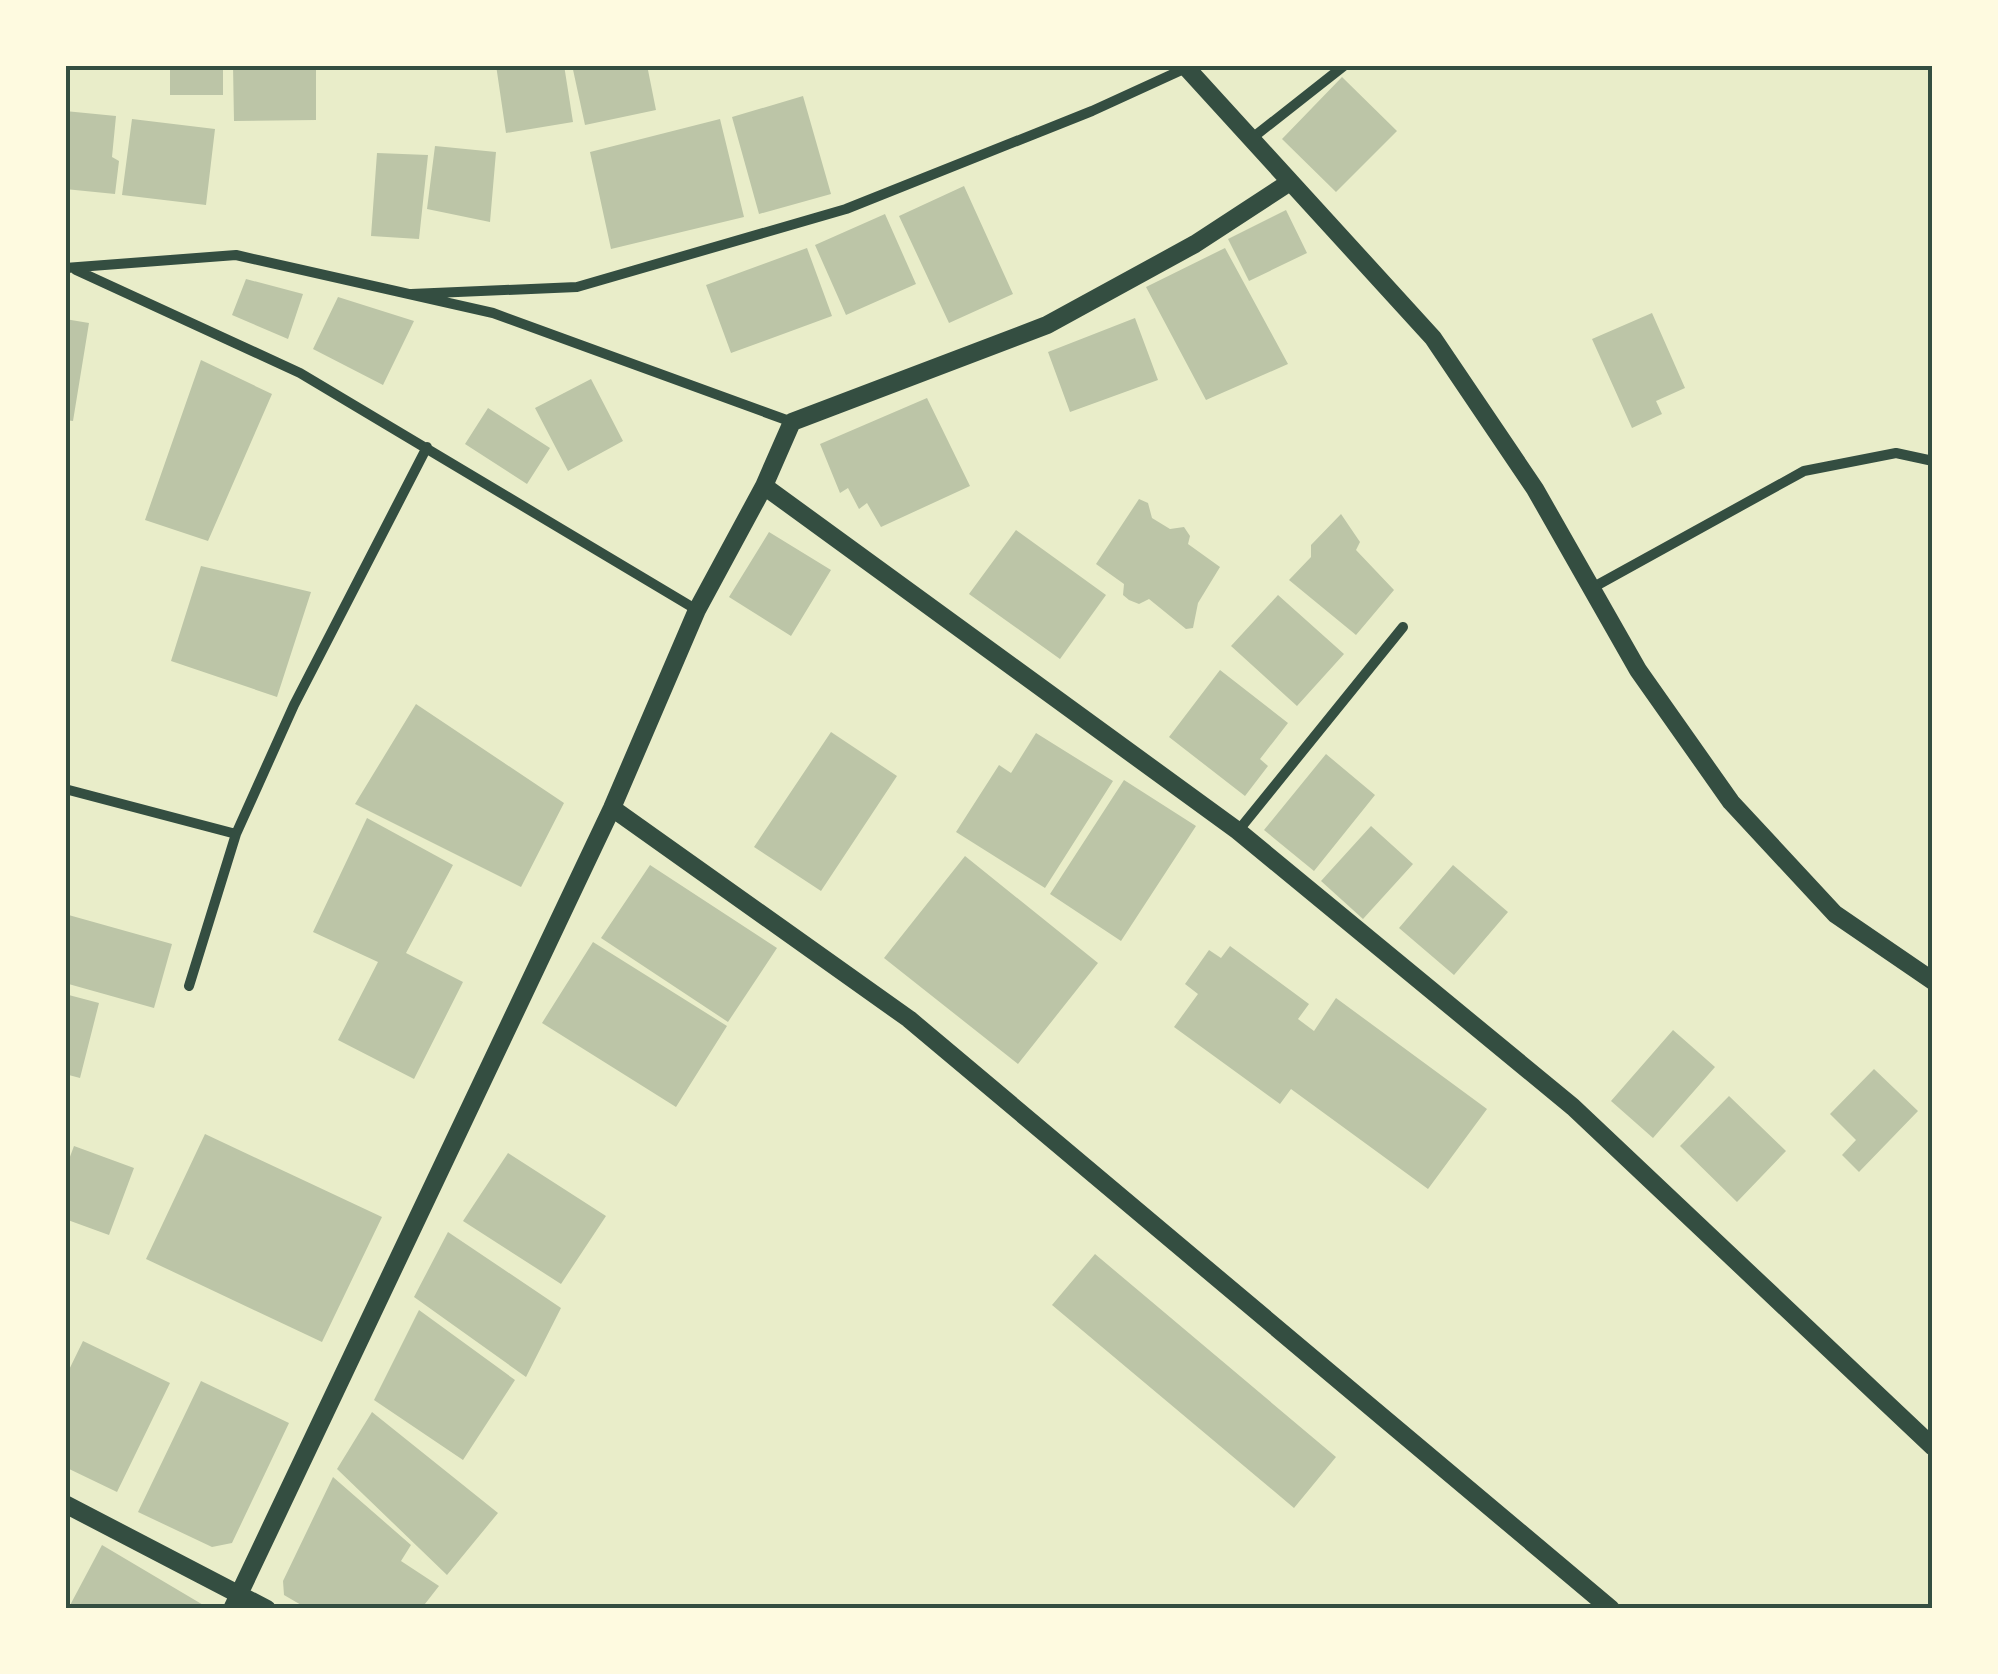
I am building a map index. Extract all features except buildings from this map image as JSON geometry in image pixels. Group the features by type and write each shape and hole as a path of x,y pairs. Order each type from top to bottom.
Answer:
{"street":[{"path":"1251,139 1345,65"},
{"path":"411,294 577,287 846,209 1075,118 1184,66 1433,338 1535,489 1638,670 1731,802 1835,914 1933,981"},
{"path":"70,269 236,255 492,313 792,422 939,370 1047,326 1195,244 1290,182"},
{"path":"70,269 300,374 697,610"},
{"path":"236,1601 612,808 697,610 764,486 792,422"},
{"path":"189,986 236,834 294,705 427,448"},
{"path":"1592,588 1804,471 1896,453 1933,462"},
{"path":"764,486 1238,831 1573,1107 1933,1447"},
{"path":"1238,831 1403,628"},
{"path":"65,789 236,834"},
{"path":"612,808 908,1020 1610,1609"},
{"path":"65,1504 236,1601 267,1609"}]}
